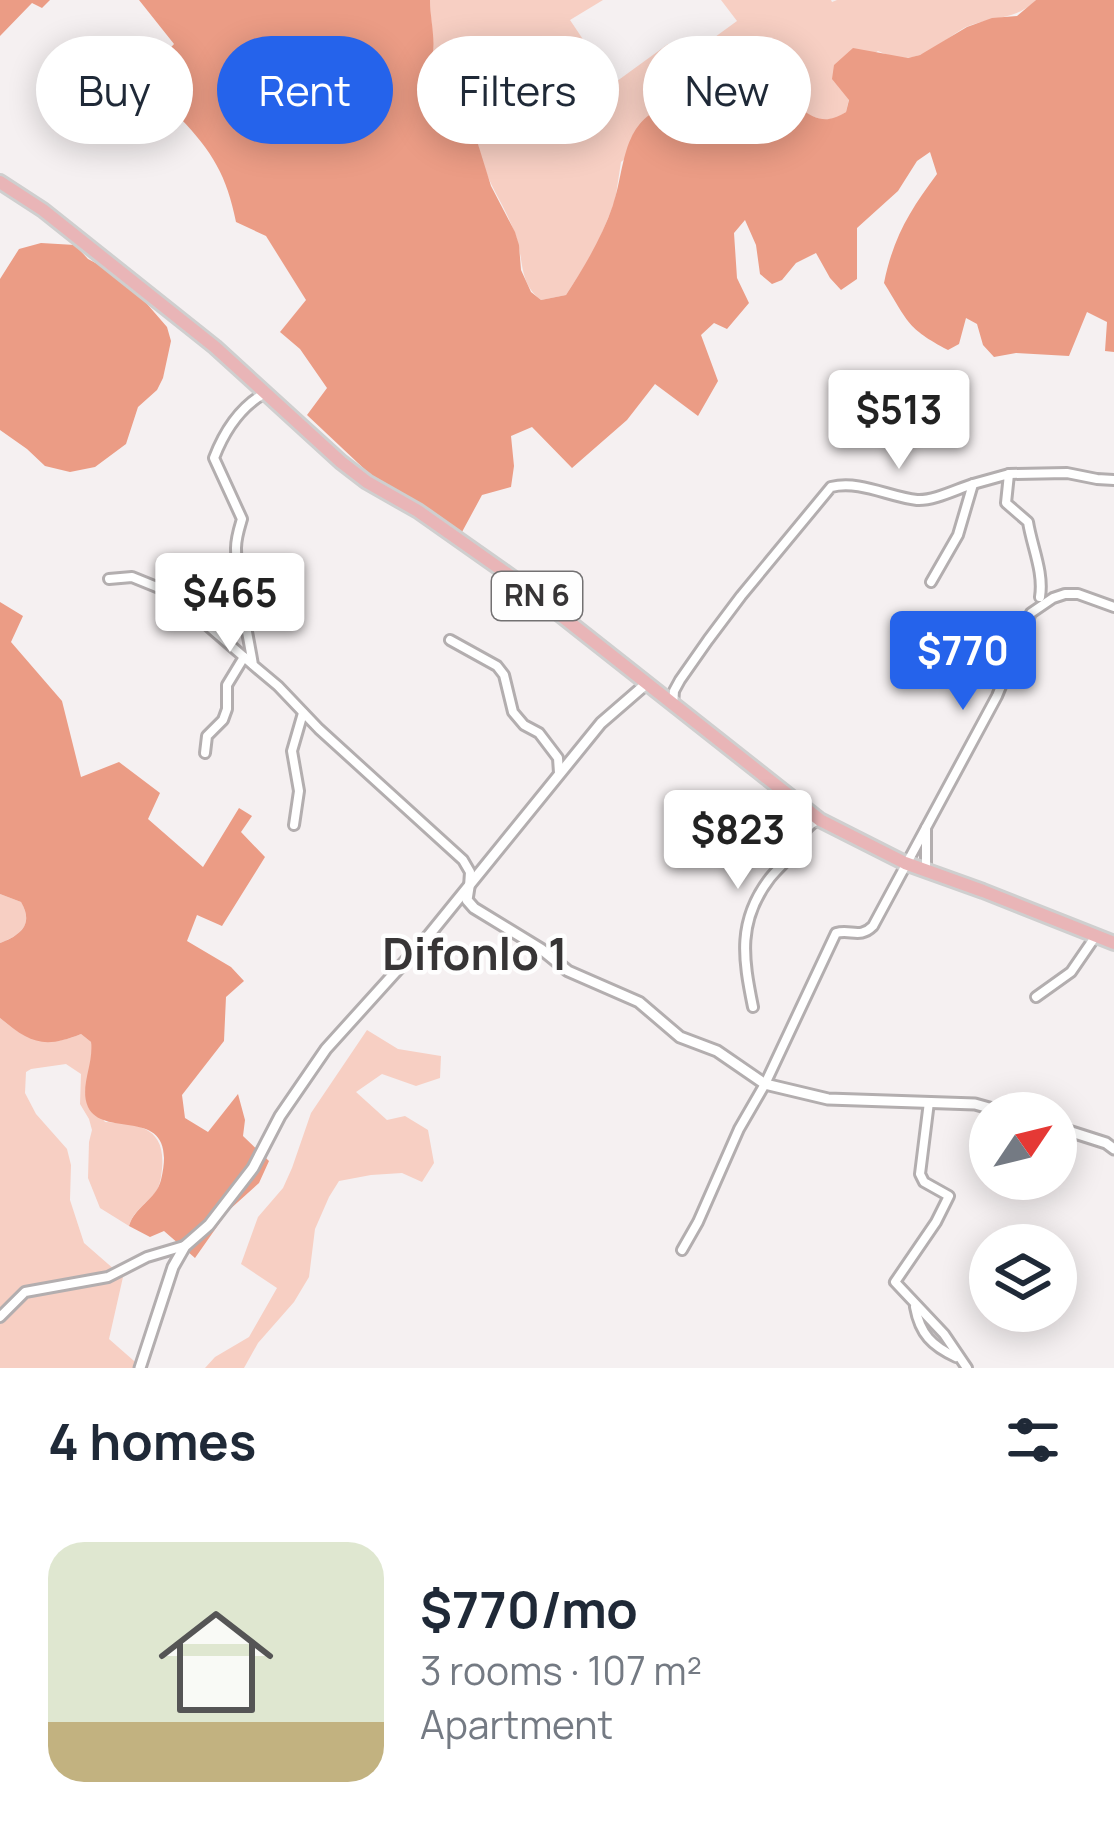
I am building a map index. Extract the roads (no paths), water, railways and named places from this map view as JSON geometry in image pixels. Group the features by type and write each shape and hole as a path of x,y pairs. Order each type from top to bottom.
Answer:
{"main road":[{"name":"RN 6","path":"0,182 43,209 215,347 341,463 516,580 820,820 905,863 1114,943"}],"street":[{"path":"253,665 235,542 242,519 214,458 238,414 265,394"},
{"path":"673,705 680,680 708,640 831,487 841,484 917,500 1010,474 1067,473 1114,480"},
{"path":"1010,474 1006,503 1028,522 1043,580 1040,597"},
{"path":"931,582 958,535 973,484"},
{"path":"109,579 132,577 169,592 278,686 463,860 470,872 467,900 474,908 568,971 639,1002 680,1037 717,1051 765,1084 829,1099 969,1104"},
{"path":"682,1250 836,933 857,935 873,926 1008,674 1031,614 1064,594 1114,607"},
{"path":"450,640 497,666 504,675 513,712 558,758 559,774"},
{"path":"205,753 207,736 227,709 227,685 244,657"},
{"path":"140,1368 173,1267 185,1246 209,1225 253,1168 280,1116 326,1049 469,887 601,723 646,684"},
{"path":"293,825 299,791 292,751 303,713"},
{"path":"753,1007 743,952 749,922 767,882 798,847 808,825 820,820"},
{"path":"926,826 926,871"},
{"path":"463,860 488,860"},
{"path":"1036,997 1071,972 1096,935"},
{"path":"929,1102 920,1174 924,1182 950,1196 895,1282 944,1334 964,1364"},
{"path":"1077,1134 1114,1149"},
{"path":"0,1317 25,1292 107,1276 185,1246"},
{"path":"915,1306 930,1342 964,1364"}],"district":[{"name":"Difonlo 1","path":"475,954"}]}
